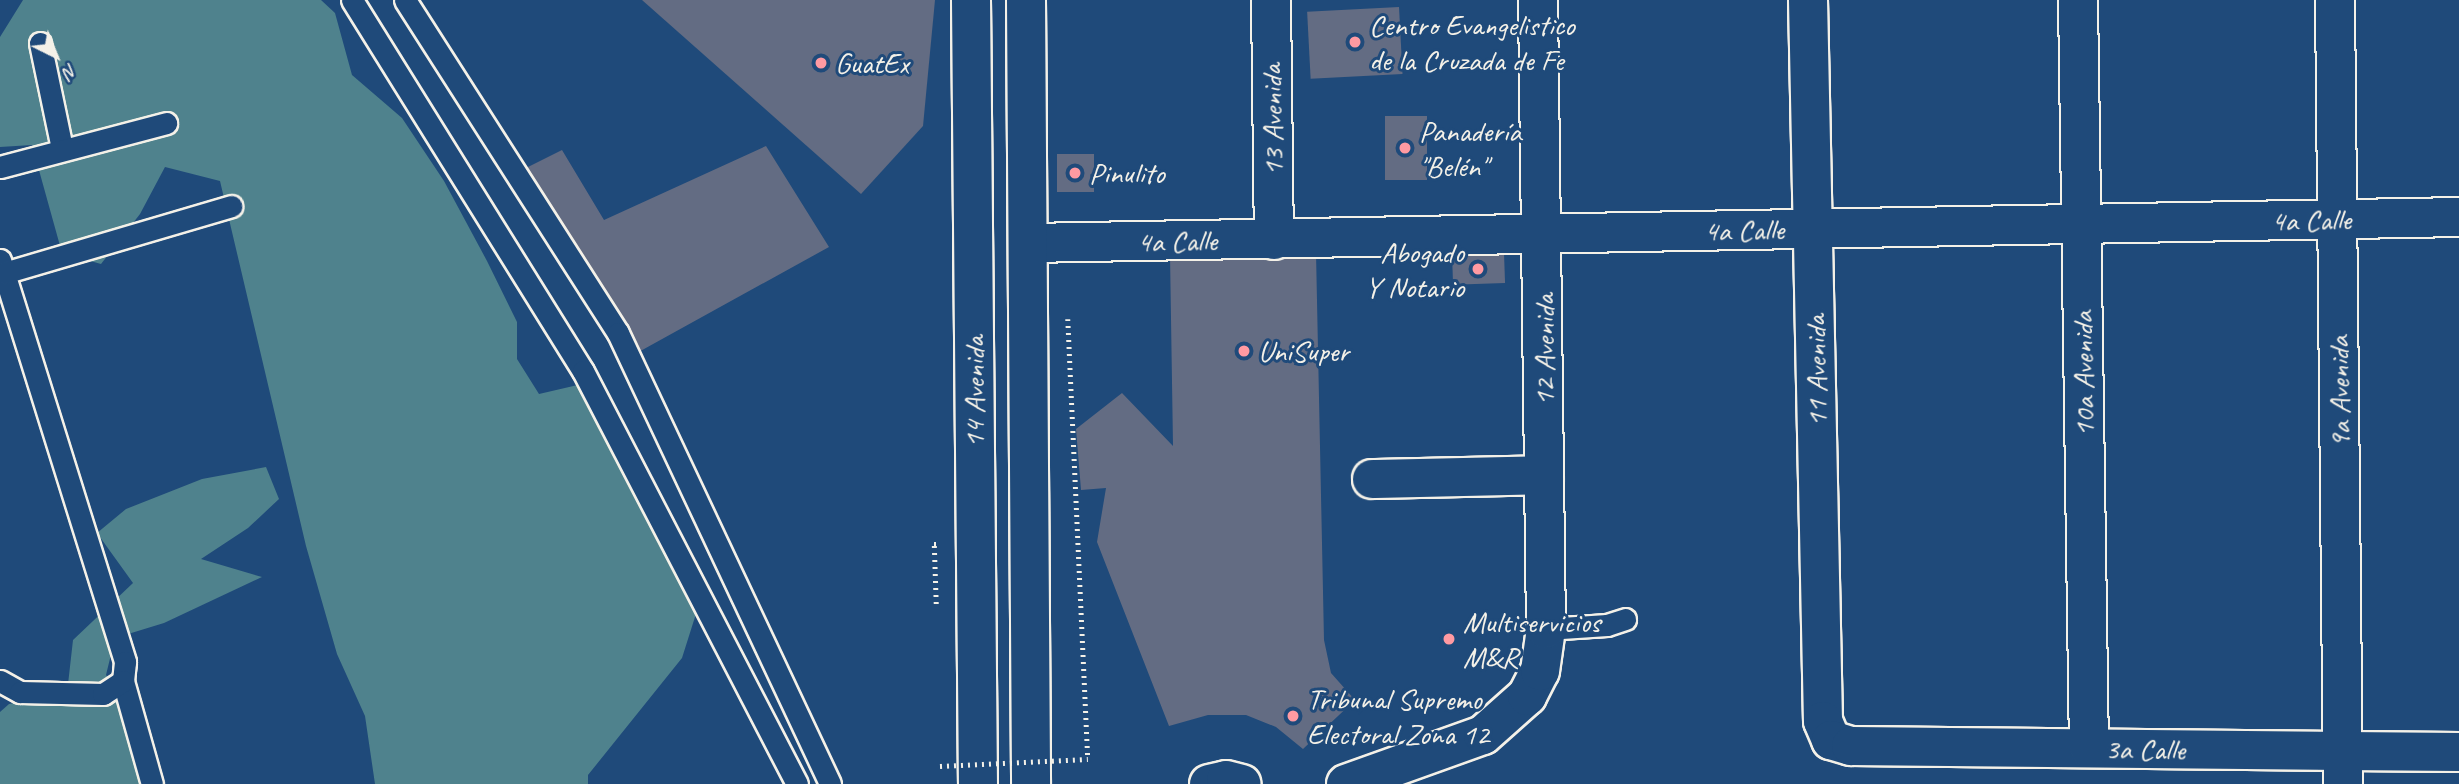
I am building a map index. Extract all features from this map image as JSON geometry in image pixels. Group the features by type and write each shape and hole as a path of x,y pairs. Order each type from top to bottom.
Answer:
{"street":[{"name":"14 Avenida","path":"971,0 978,784"},
{"name":"14 Avenida","path":"1026,0 1031,784"},
{"name":"13 Avenida","path":"1271,0 1274,240"},
{"name":"12 Avenida","path":"1362,782 1483,735 1527,696 1540,671 1546,629 1538,0"},
{"name":"11 Avenida","path":"1808,0 1822,721 1831,740"},
{"name":"10a Avenida","path":"2078,0 2089,748"},
{"name":"9a Avenida","path":"2335,0 2343,767"},
{"name":"4a Calle","path":"1029,243 2459,217"},
{"path":"1372,479 1544,475"},
{"name":"3a Calle","path":"1831,740 1851,746 2089,748 2343,767 2459,752"},
{"path":"1209,784 1226,780 1242,784"}],"lane":[{"path":"352,0 583,370 797,784"},
{"path":"405,0 618,333 830,784"},
{"path":"40,43 62,148"},
{"path":"0,167 62,148 166,123"},
{"path":"152,784 122,681 125,662 2,266 231,206"},
{"path":"1546,629 1606,625 1625,619"},
{"path":"0,681 20,692 103,694 122,681"}],"path":[{"path":"940,766 1088,759 1068,315 1030,318"}],"green space":[{"path":"23,0 321,0 335,13 352,75 402,118 444,181 487,261 517,322 517,359 539,394 582,384 701,598 682,658 588,775 588,784 375,784 365,716 337,654 306,546 220,181 165,167 140,214 101,264 62,253 32,145 0,147 0,37"},
{"path":"266,467 279,499 248,528 201,559 262,577 164,623 115,638 106,675 126,704 142,784 0,784 0,712 9,704 67,693 73,640 133,583 97,533 126,509 202,479"}],"building":[{"name":"GuatEx","path":"642,0 935,0 923,126 861,194"},
{"name":"Centro Evangelistico de la Cruzada de Fe","path":"1399,7 1403,74 1311,79 1307,12"},
{"name":"Panadería \"Belén\"","path":"1385,116 1427,116 1427,180 1385,180"},
{"path":"766,146 829,247 635,354 522,170 562,150 604,220"},
{"name":"Pinulito","path":"1057,154 1094,154 1094,192 1057,192"},
{"path":"1316,252 1324,640 1331,673 1355,700 1303,749 1276,727 1246,715 1208,715 1169,726 1097,542 1106,488 1081,490 1076,429 1122,393 1173,446 1170,255"},
{"name":"Abogado Y Notario","path":"1504,253 1505,283 1453,285 1452,255"}],"place":[{"name":"Centro Evangelistico de la Cruzada de Fe","path":"1355,42"},
{"name":"GuatEx","path":"821,63"},
{"name":"Panadería \"Belén\"","path":"1405,148"},
{"name":"Pinulito","path":"1075,173"},
{"name":"Abogado Y Notario","path":"1478,269"},
{"name":"UniSuper","path":"1244,351"},
{"name":"Multiservicios M&R","path":"1449,639"},
{"name":"Tribunal Supremo Electoral Zona 12","path":"1293,716"}]}
